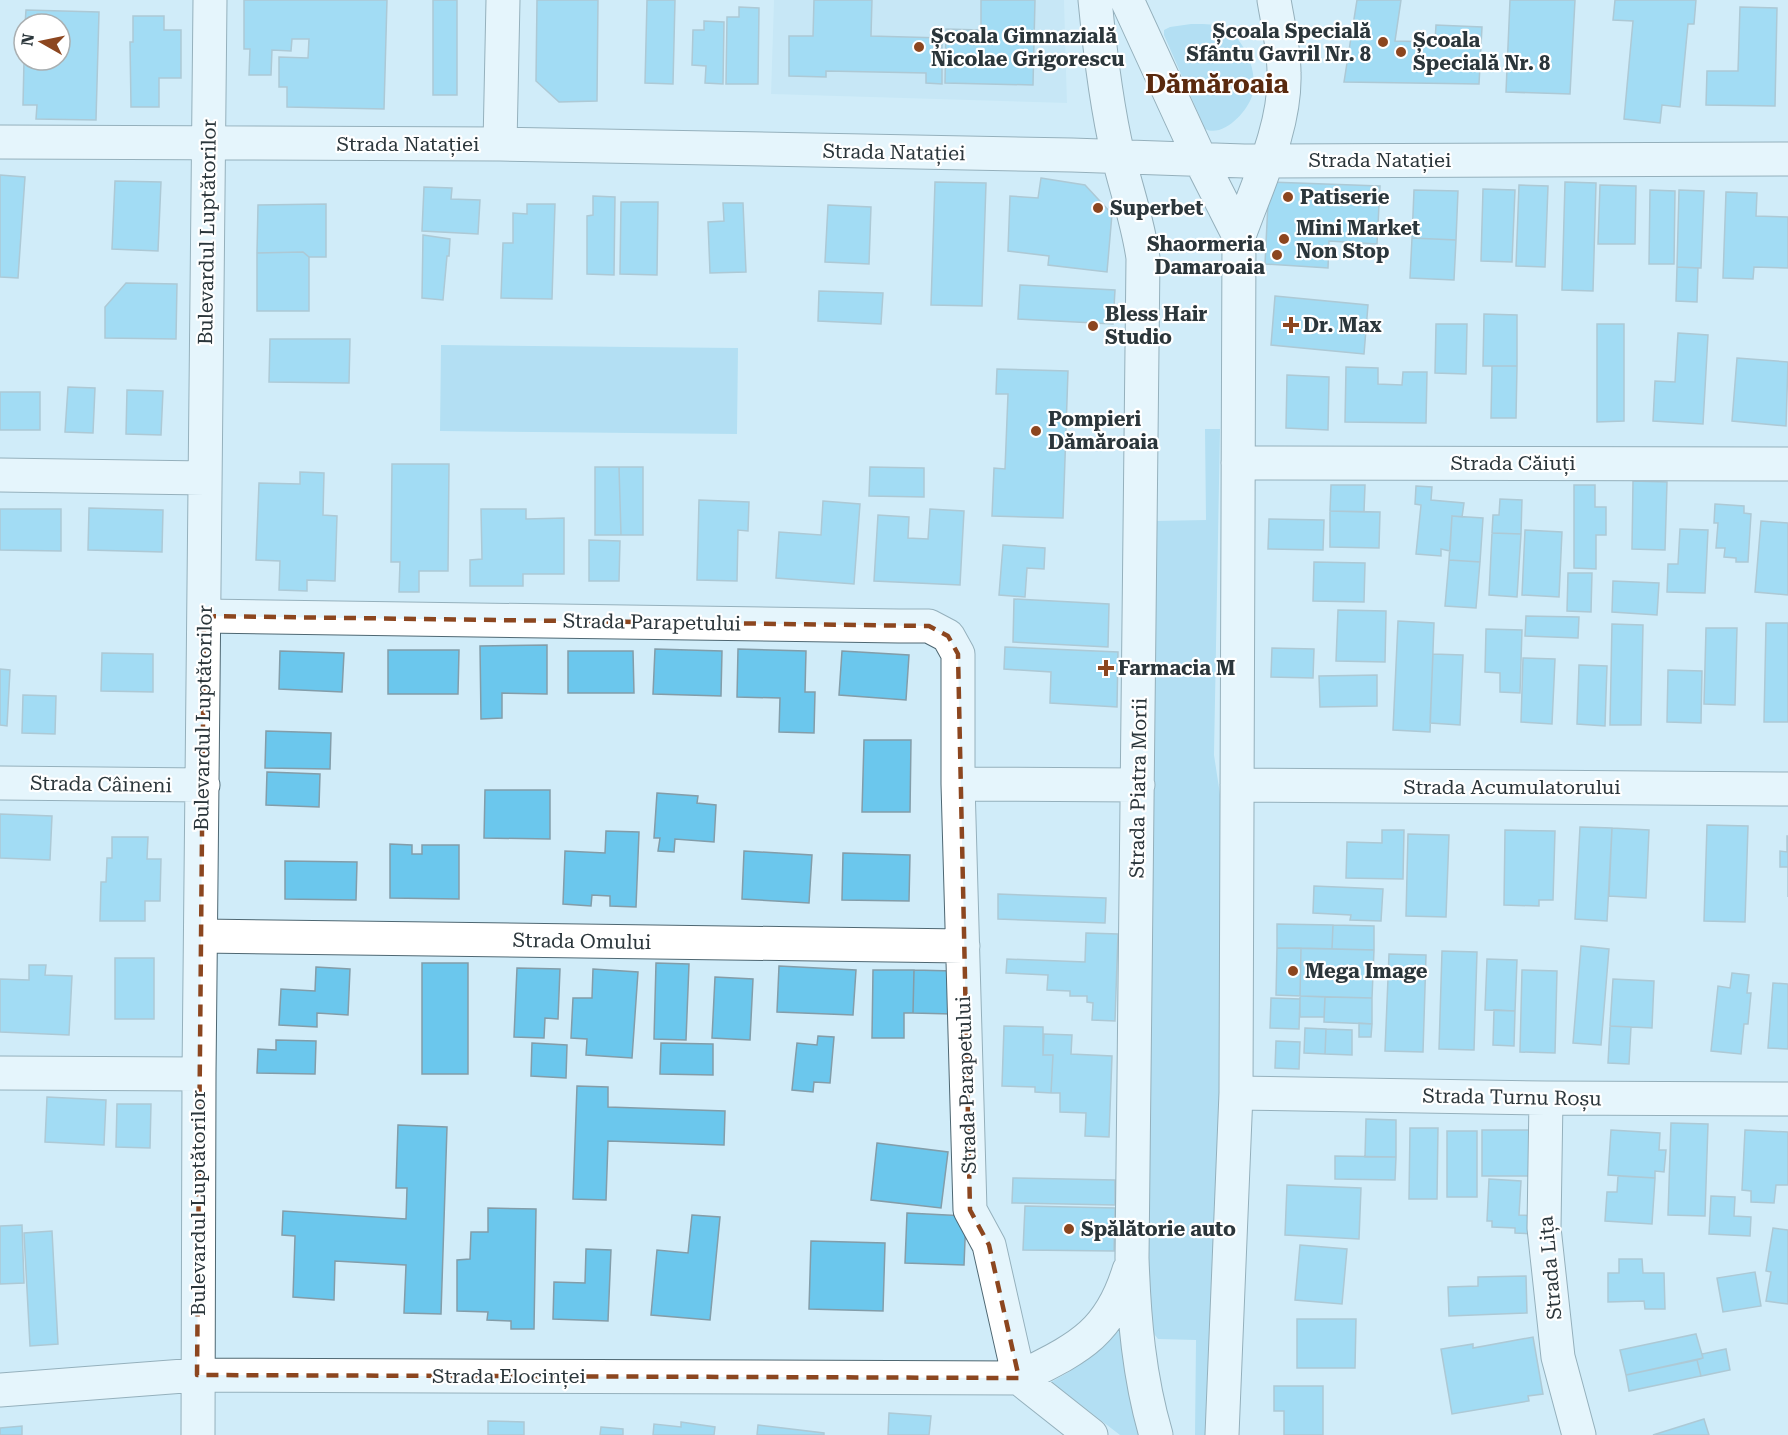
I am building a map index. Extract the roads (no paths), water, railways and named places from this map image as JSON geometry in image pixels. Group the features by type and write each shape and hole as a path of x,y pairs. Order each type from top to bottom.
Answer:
{"street":[{"name":"Bulevardul Luptătorilor","path":"198,1435 199,1074 210,0"},
{"path":"500,144 503,0"},
{"path":"1096,9 1128,0 1201,161 1239,236"},
{"path":"1222,1435 1236,1093 1239,236 1277,130 1283,103 1284,73 1274,0"},
{"name":"Strada Piatra Morii","path":"1096,9 1106,96 1118,157 1140,237 1143,258 1132,1258 1138,1349 1146,1397 1156,1435"},
{"name":"Strada Natației","path":"0,142 500,144 1118,157 1201,161 1788,159"},
{"name":"Strada Căiuți","path":"1238,463 1788,464"},
{"path":"0,475 205,478"},
{"name":"Strada Parapetului","path":"204,616 929,626 948,636 958,654 958,784 970,1210 989,1245 1019,1378"},
{"name":"Strada Câineni","path":"0,783 203,785"},
{"path":"958,784 1138,785"},
{"name":"Strada Acumulatorului","path":"1237,785 1788,789"},
{"name":"Strada Omului","path":"201,936 963,946"},
{"path":"0,1073 199,1074"},
{"name":"Strada Turnu Roșu","path":"1236,1093 1788,1099"},
{"name":"Strada Lița","path":"1546,1098 1544,1228 1558,1357 1579,1435"},
{"path":"1091,1435 1019,1378 1072,1351 1092,1336 1108,1318 1122,1293 1132,1258"},
{"name":"Strada Elocinței","path":"0,1390 197,1375 1019,1378"}],"place":[{"name":"Școala Specială Sfântu Gavril Nr. 8","path":"1383,42"},
{"name":"Școala Gimnazială Nicolae Grigorescu","path":"919,47"},
{"name":"Școala Specială Nr. 8","path":"1401,52"},
{"name":"Patiserie","path":"1288,197"},
{"name":"Superbet","path":"1098,208"},
{"name":"Mini Market Non Stop","path":"1284,239"},
{"name":"Shaormeria Damaroaia","path":"1277,255"},
{"name":"Dr. Max","path":"1291,325"},
{"name":"Bless Hair Studio","path":"1093,326"},
{"name":"Pompieri Dămăroaia","path":"1036,431"},
{"name":"Farmacia M","path":"1106,668"},
{"name":"Mega Image","path":"1293,971"},
{"name":"Spălătorie auto","path":"1069,1229"}],"district":[{"name":"Dămăroaia","path":"1217,84"}]}
